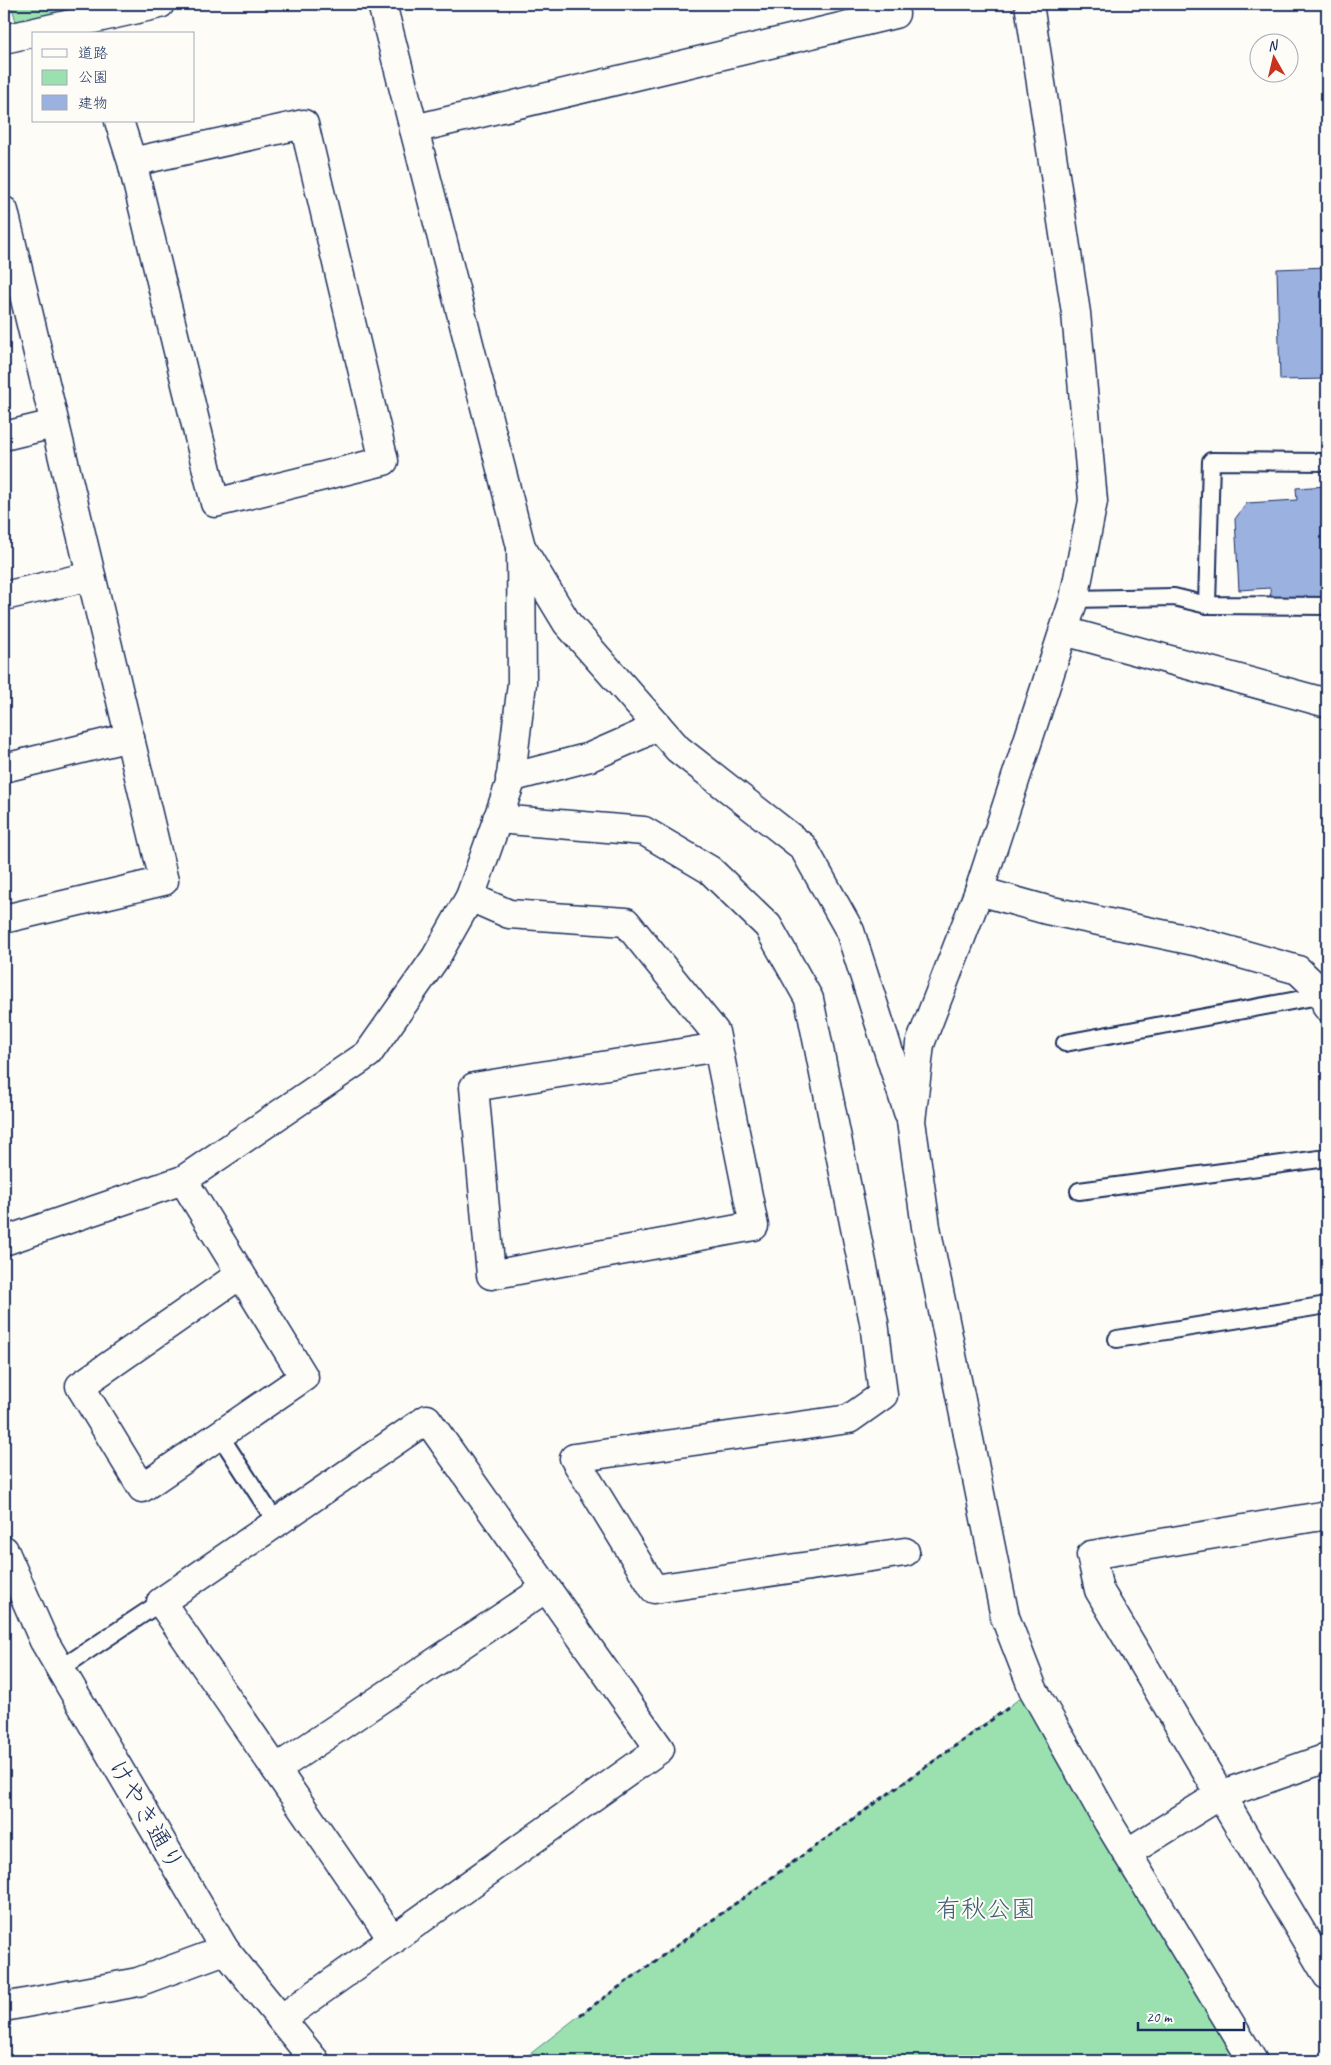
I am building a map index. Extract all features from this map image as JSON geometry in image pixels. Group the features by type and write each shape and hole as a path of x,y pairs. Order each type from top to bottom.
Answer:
{"street":[{"path":"54,32 89,27 160,4"},
{"path":"4,1242 183,1180 368,1054 436,957 470,897 510,778 522,682 521,547 382,4"},
{"path":"414,130 895,14 893,4"},
{"path":"911,1121 920,1044 979,890 1064,631 1074,599 1094,501 1076,313 1029,4"},
{"path":"4,39 32,35"},
{"path":"119,122 132,162 216,503 384,461 304,124 132,162"},
{"path":"4,211 11,277 54,424 164,881 4,919"},
{"path":"4,436 54,424"},
{"path":"521,547 567,623 678,748 803,847 850,931 911,1121 926,1227 1005,1617 1033,1689 1127,1853 1253,2061"},
{"path":"4,596 91,576"},
{"path":"1064,631 1327,703"},
{"path":"510,778 590,757 638,736 657,725"},
{"path":"4,768 130,737"},
{"path":"497,819 644,831 710,870 768,926 809,999 874,1322 882,1395 849,1419 574,1458 654,1589 905,1552"},
{"path":"979,890 1047,910 1199,942 1298,970 1326,1001"},
{"path":"470,897 509,914 626,922 715,1032 754,1226 491,1275 474,1087 718,1047"},
{"path":"183,1180 304,1376 142,1488 80,1386 240,1274"},
{"path":"281,2019 393,1940 660,1749 427,1419 161,1602 393,1940"},
{"path":"1323,1960 1220,1794 1099,1590 1091,1555 1327,1515"},
{"name":"けやき通り","path":"4,1550 44,1641 225,1950 316,2061"},
{"path":"276,1769 546,1588"},
{"path":"1127,1853 1220,1794 1327,1758"},
{"path":"4,2007 138,1982 225,1950"}],"lane":[{"path":"1207,605 1211,462 1327,462"},
{"path":"1074,599 1174,597 1207,605 1327,606"},
{"path":"1065,1043 1326,1001"},
{"path":"1079,1191 1327,1158"},
{"path":"1117,1339 1327,1305"},
{"path":"219,1434 276,1522"},
{"path":"60,1669 161,1602"}],"path":[{"path":"580,2015 1033,1689"}],"green space":[{"path":"11,4 160,4 32,32 20,36"},
{"name":"有秋公園","path":"1033,1689 1253,2061 521,2061 580,2015"}],"building":[{"path":"1327,267 1327,379 1280,380 1277,269"},
{"path":"1327,486 1327,589 1323,590 1323,600 1271,603 1270,588 1239,590 1235,519 1247,503 1297,500 1296,488"}]}
